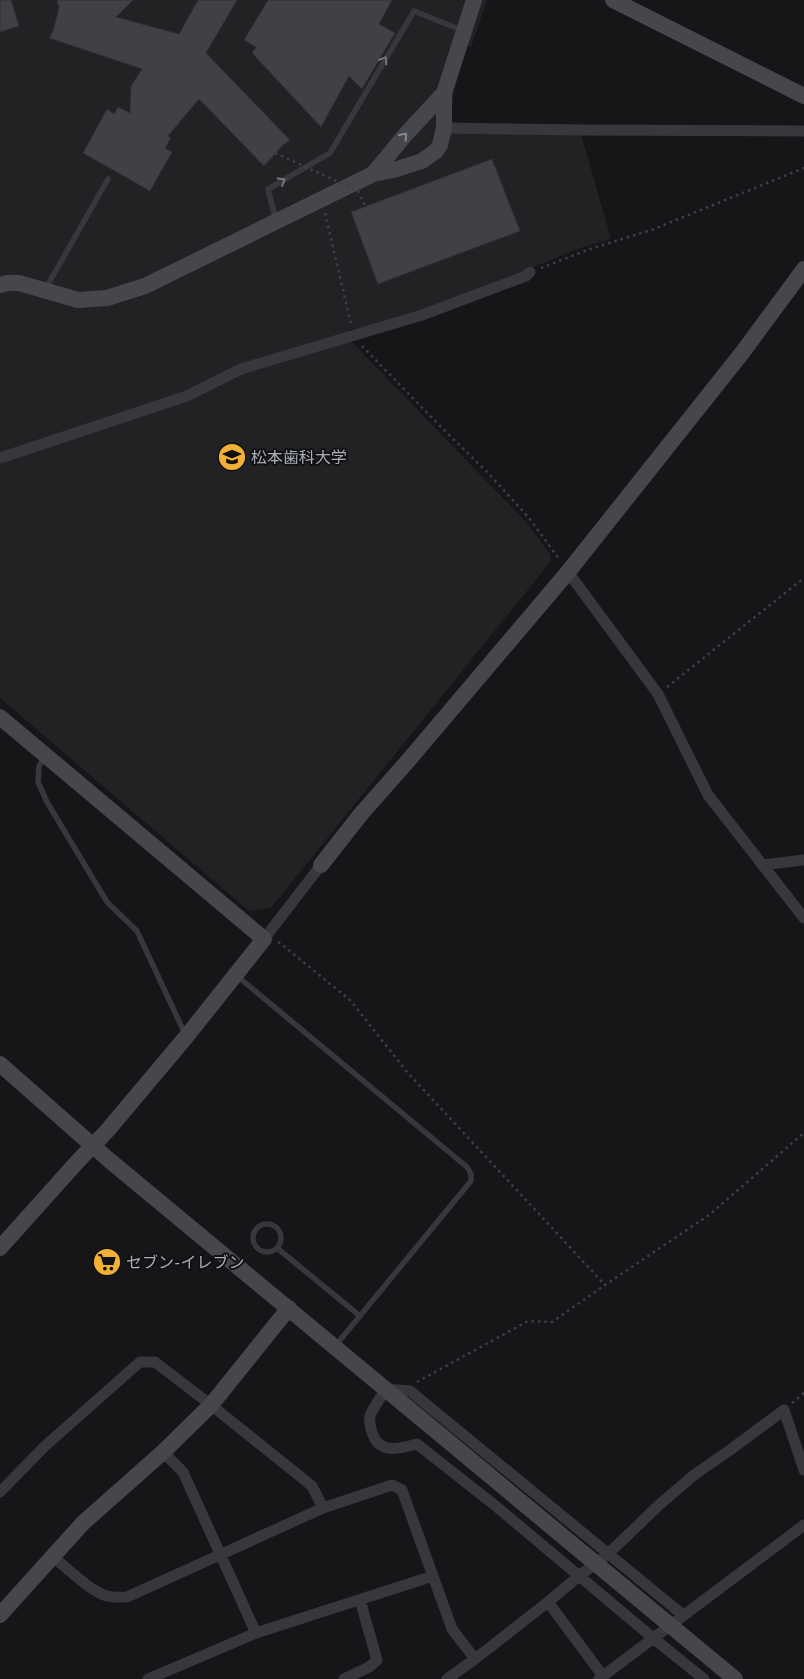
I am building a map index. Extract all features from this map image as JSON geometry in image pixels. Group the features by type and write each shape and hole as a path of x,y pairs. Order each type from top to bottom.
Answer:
{"street":[{"path":"0,285 19,283 78,300 107,298 145,286 373,174 394,170 422,161 436,151 440,145 444,128 444,93 474,0"},
{"path":"613,0 804,96"},
{"path":"373,174 406,134 444,93"},
{"path":"444,128 804,131"},
{"path":"0,1248 92,1145 107,1131 236,975 361,814 408,762 568,572 742,353 804,269"},
{"path":"0,458 187,396 241,369 354,337 422,315 526,276 530,272"},
{"path":"568,572 658,694 708,795 804,918"},
{"path":"0,717 264,939"},
{"path":"762,865 804,860"},
{"path":"0,1064 92,1145 735,1679"},
{"path":"0,1615 84,1523 163,1452 211,1405 289,1308"},
{"path":"0,1492 45,1446 140,1362 155,1362 312,1486 323,1508"},
{"path":"386,1390 410,1391 683,1615"},
{"path":"386,1390 370,1418 370,1429 375,1440 383,1448 396,1449 417,1444 704,1679"},
{"path":"447,1679 608,1554 659,1505 694,1475 784,1410 804,1470"},
{"path":"163,1452 183,1472 256,1633"},
{"path":"52,1556 96,1591 115,1598 127,1597 323,1508 392,1485 402,1490 452,1629 475,1659"},
{"path":"548,1602 601,1678 804,1524"},
{"path":"148,1679 256,1633 433,1576"},
{"path":"344,1679 369,1667 377,1660 360,1600"}],"lane":[{"path":"276,220 268,189 330,153 414,11 464,31"},
{"path":"44,290 108,179"},
{"path":"46,755 38,766 38,782 47,802 107,902 137,932 186,1036"},
{"path":"236,975 467,1168 471,1174 471,1181 335,1347"},
{"path":"264,1224 276,1228 281,1235 280,1244 277,1248 269,1252 260,1250 253,1237 256,1229 264,1224"},
{"path":"277,1248 360,1316"}],"path":[{"path":"275,153 358,191 365,206"},
{"path":"530,272 593,248 654,229 804,168"},
{"path":"322,199 354,337 530,518 568,572"},
{"path":"658,694 804,578"},
{"path":"264,939 280,943 351,1002 407,1072 605,1285"},
{"path":"410,1391 418,1380 528,1321 552,1322 709,1215 804,1133"}],"shaded area":[{"name":"松本歯科大学","path":"0,0 487,0 471,47 467,46 454,92 451,120 457,124 581,134 611,239 580,248 488,286 360,331 356,328 347,331 352,342 526,522 550,554 551,561 271,908 249,911 0,698"}],"building":[{"path":"0,0 11,0 19,26 0,32"},
{"path":"57,0 133,0 116,17 179,34 198,0 237,0 206,53 290,140 264,166 199,99 168,136 171,138 165,148 172,152 150,191 83,153 107,109 114,114 118,107 130,113 131,86 142,69 49,38 53,31 59,8"},
{"path":"268,0 392,0 379,24 395,33 362,89 349,76 321,127 252,53 256,47 244,40"},
{"path":"492,159 520,231 378,284 351,212"}],"place":[{"name":"松本歯科大学","path":"232,457"},
{"name":"セブン-イレブン","path":"107,1262"}]}
